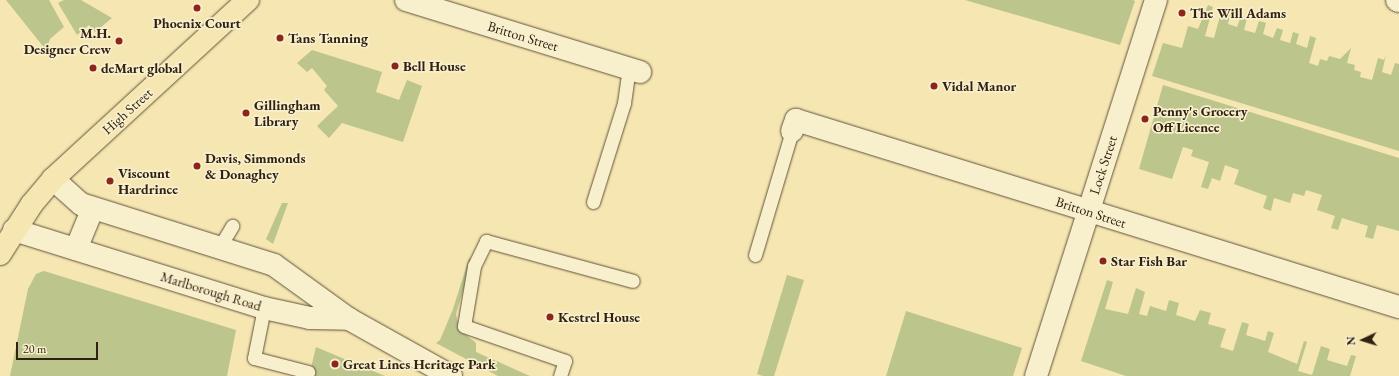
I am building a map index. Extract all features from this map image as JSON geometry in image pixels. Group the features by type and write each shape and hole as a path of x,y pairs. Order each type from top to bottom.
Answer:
{"main road":[{"name":"High Street","path":"0,254 14,230 53,179 248,0"}],"street":[{"name":"Britton Street","path":"406,0 635,70"},
{"name":"Lock Street","path":"1036,376 1156,0"},
{"name":"Britton Street","path":"792,131 796,120 1399,307"},
{"name":"Marlborough Road","path":"53,179 81,204 282,269 349,319 451,376"},
{"path":"76,249 93,208"},
{"name":"Marlborough Road","path":"14,230 264,308 310,318 349,319"}],"lane":[{"path":"593,202 635,70"},
{"path":"755,254 792,131"},
{"path":"219,248 232,226"},
{"path":"560,376 565,360 464,326 474,266 486,241 634,281"},
{"path":"264,308 254,358 308,372"}],"green space":[{"path":"6,0 49,0 64,27 50,39 46,50"},
{"path":"64,0 81,0 112,18 95,32 89,25 77,35 58,3"},
{"path":"965,0 1133,0 1135,1 1120,45"},
{"path":"1208,5 1213,7 1205,36 1214,38 1222,9 1231,12 1228,24 1237,27 1241,16 1247,18 1244,30 1255,33 1259,21 1266,23 1263,34 1273,38 1277,28 1283,30 1280,40 1290,43 1293,32 1299,34 1296,44 1307,48 1310,36 1316,38 1309,63 1318,66 1320,59 1327,61 1329,56 1340,59 1351,48 1347,63 1355,65 1354,70 1361,72 1360,77 1372,80 1378,58 1384,60 1386,55 1382,72 1391,75 1395,63 1399,64 1399,151 1152,76 1163,43 1182,48 1188,26 1198,29"},
{"path":"312,50 382,72 376,92 399,100 407,80 422,86 403,142 342,123 329,138 317,126 338,106 324,90 327,86 312,68 307,72 297,63"},
{"path":"1163,85 1399,158 1399,231 1377,225 1373,239 1365,237 1368,226 1342,218 1338,230 1331,228 1335,216 1317,210 1322,195 1306,190 1304,196 1293,193 1290,203 1274,198 1271,211 1263,208 1267,196 1234,184 1239,170 1225,165 1220,181 1212,178 1208,189 1201,187 1209,162 1191,156 1193,150 1183,147 1172,179 1139,169"},
{"path":"282,203 288,203 273,244 266,239"},
{"path":"469,258 472,261 456,314 459,329 476,343 476,352 530,376 498,376 436,343 440,340 453,309"},
{"path":"44,271 236,330 227,376 10,376 28,289 36,274"},
{"path":"787,275 804,280 774,376 763,376 757,374"},
{"path":"1107,280 1113,282 1105,309 1128,314 1136,288 1145,292 1139,314 1147,316 1150,306 1166,311 1169,300 1179,303 1176,315 1195,321 1200,310 1211,313 1208,324 1226,329 1220,347 1233,351 1242,322 1249,324 1246,335 1265,341 1268,331 1274,333 1268,352 1297,364 1304,341 1307,342 1298,371 1312,375 1321,346 1330,349 1327,360 1347,366 1351,355 1356,356 1350,376 1126,376 1081,361"},
{"path":"906,311 1022,348 1013,376 886,376"},
{"name":"Great Lines Heritage Park","path":"316,347 385,376 309,376"}],"place":[{"name":"Phoenix Court","path":"197,8"},
{"name":"The Will Adams","path":"1182,13"},
{"name":"Tans Tanning","path":"280,38"},
{"name":"M.H. Designer Crew","path":"119,41"},
{"name":"Bell House","path":"395,66"},
{"name":"deMart global","path":"93,68"},
{"name":"Vidal Manor","path":"934,86"},
{"name":"Gillingham Library","path":"246,113"},
{"name":"Penny's Grocery Off Licence","path":"1145,119"},
{"name":"Davis, Simmonds & Donaghey","path":"197,166"},
{"name":"Viscount Hardrince","path":"110,181"},
{"name":"Star Fish Bar","path":"1103,261"},
{"name":"Kestrel House","path":"550,317"},
{"name":"Great Lines Heritage Park","path":"335,364"}]}
